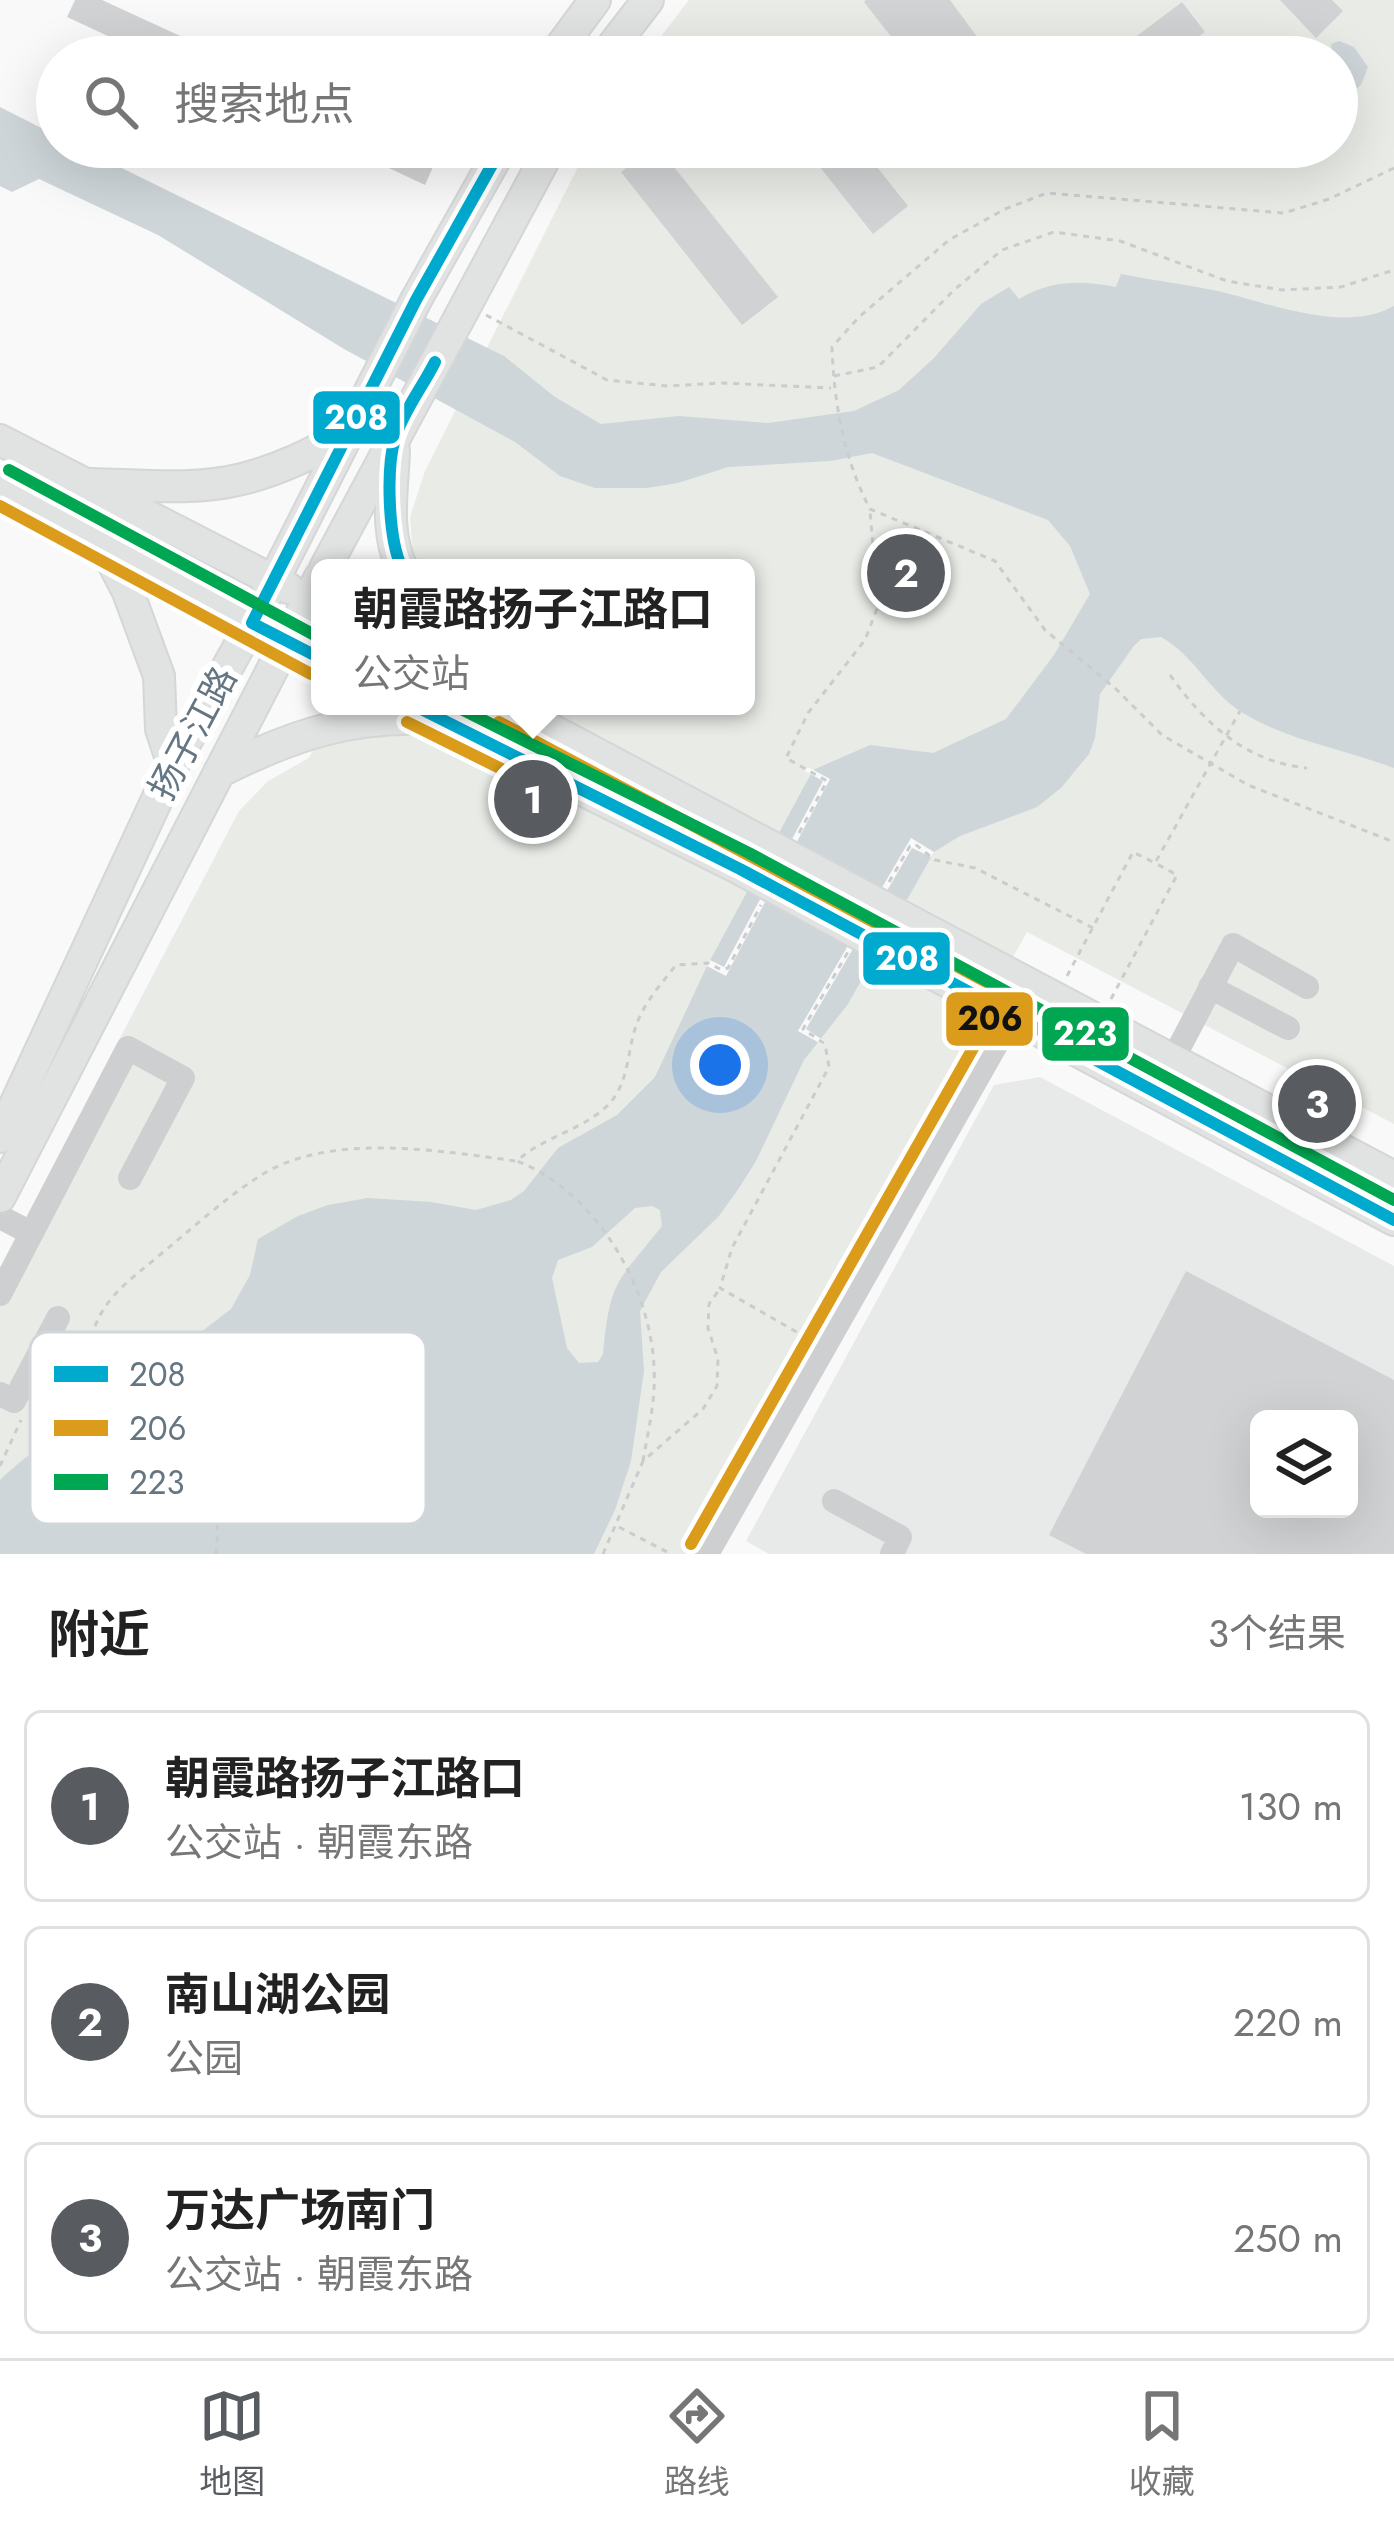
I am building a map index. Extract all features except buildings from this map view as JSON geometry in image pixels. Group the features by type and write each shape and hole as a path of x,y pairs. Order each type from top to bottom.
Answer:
{"main road":[{"path":"568,36 595,0"},
{"path":"620,36 648,0"},
{"name":"扬子江路","path":"0,1137 173,765 490,168"},
{"path":"330,559 540,168"},
{"path":"85,484 240,480 301,459 346,435"},
{"path":"394,438 390,510 398,559"},
{"path":"0,440 273,580 311,592"},
{"path":"0,486 311,654"},
{"path":"101,541 128,592 159,676 161,728 173,765"},
{"name":"扬子江路","path":"0,1197 286,641 311,602"},
{"path":"432,715 740,868 1394,1220"},
{"path":"524,715 1394,1177"},
{"path":"219,772 298,735 365,721 444,721"}],"street":[{"path":"1172,1060 1233,945 1306,986"},
{"path":"1210,987 1288,1028"},
{"path":"708,1554 1014,1015 1042,992"},
{"path":"0,1294 128,1048 183,1078 130,1178"},
{"path":"0,1217 31,1234"},
{"path":"51,1332 58,1318"},
{"path":"0,1394 14,1402 30,1371"},
{"path":"834,1501 900,1537 892,1554"}],"path":[{"path":"792,846 827,781 786,758 808,712 865,640 878,606 870,509 852,476 833,388 832,347 949,240 1005,209 1047,193 1284,214 1329,200 1394,168"},
{"path":"832,376 878,367 954,290 1002,250 1054,232 1120,241 1226,281 1282,290 1341,287 1394,270"},
{"path":"461,313 607,380 667,386 721,383 833,388"},
{"path":"870,509 995,560 1046,630 1162,735 1248,785 1394,842"},
{"path":"1170,675 1196,713 1224,735 1268,760 1307,768"},
{"path":"1155,863 1240,711"},
{"path":"886,887 912,843 935,860 975,868 1093,928"},
{"path":"1042,992 1093,928 1133,852 1155,863 1177,875 1100,1022"},
{"path":"517,1161 532,1147 565,1134 609,1106 631,1061 635,1028 664,980 676,965 708,963 724,970 760,907"},
{"path":"603,1554 643,1461 703,1409 717,1387 718,1359 708,1328 709,1304 732,1248 829,1067 825,1044 803,1029 851,948"},
{"path":"92,1332 110,1296 266,1172 332,1151 412,1147 517,1161 567,1190 608,1236 634,1287 644,1316 654,1384 643,1461"},
{"path":"719,1288 824,1348"},
{"path":"0,1466 14,1442 18,1423 30,1408"},
{"path":"216,1554 217,1524"},
{"path":"617,1526 670,1554"}],"shaded area":[{"path":"689,0 1394,0 1394,1124 1027,932 952,1065 948,1092 687,1554 0,1554 0,1267 239,811 268,781 309,758 331,715 755,715 755,559 413,559 410,517 425,471 577,168 1358,168 1358,36 661,36"},
{"path":"1358,53 1368,67 1358,88"},
{"path":"0,107 36,125 36,168 122,168 504,356 555,397 601,424 679,416 768,423 854,411 899,390 981,304 1009,287 1019,299 1066,283 1116,287 1121,274 1328,317 1374,314 1394,306 1394,768 1261,723 1231,705 1173,645 1161,637 1141,639 1100,694 1089,754 1061,788 1037,807 960,836 934,852 848,1004 804,1060 739,1188 719,1216 661,1272 640,1311 644,1371 631,1461 594,1554 0,1554 0,1480 30,1455 30,1524 426,1524 426,1332 201,1332 231,1309 250,1275 258,1239 328,1205 368,1198 476,1210 524,1191 558,1148 617,1115 655,1077 707,966 813,770 870,745 933,753 1006,719 1054,655 1090,594 1070,546 1048,520 872,453 830,461 728,467 647,488 595,488 560,476 515,442 344,349 158,235 39,179 12,192 0,186","holes":["635,1208 660,1210 662,1226 618,1283 603,1354 598,1362 579,1363 567,1348 552,1278 558,1260 592,1247"]},
{"path":"1040,1077 1394,1266 1394,1554 769,1554 746,1541 994,1085"}],"pier":[{"path":"808,767 830,779 726,976 707,966 710,960 724,967 823,781 805,771"},
{"path":"911,838 934,852 931,857 912,848 806,1029 826,1042 823,1045 798,1031"}],"transit line":[{"name":"208","path":"311,653 252,623 416,300 490,168"},
{"name":"208","path":"399,559 391,522 392,451 403,419 435,362"},
{"name":"223","path":"9,470 311,633"},
{"name":"206","path":"0,506 311,674"},
{"name":"208","path":"433,715 740,869 1394,1220"},
{"name":"223","path":"473,715 749,853 1394,1200"},
{"name":"206","path":"407,722 544,790"},
{"name":"206","path":"499,722 1005,992 691,1544"}],"place":[{"name":"南山湖公园","path":"906,573"},
{"name":"朝霞路扬子江路口","path":"533,799"},
{"name":"万达广场南门","path":"1317,1104"}]}
